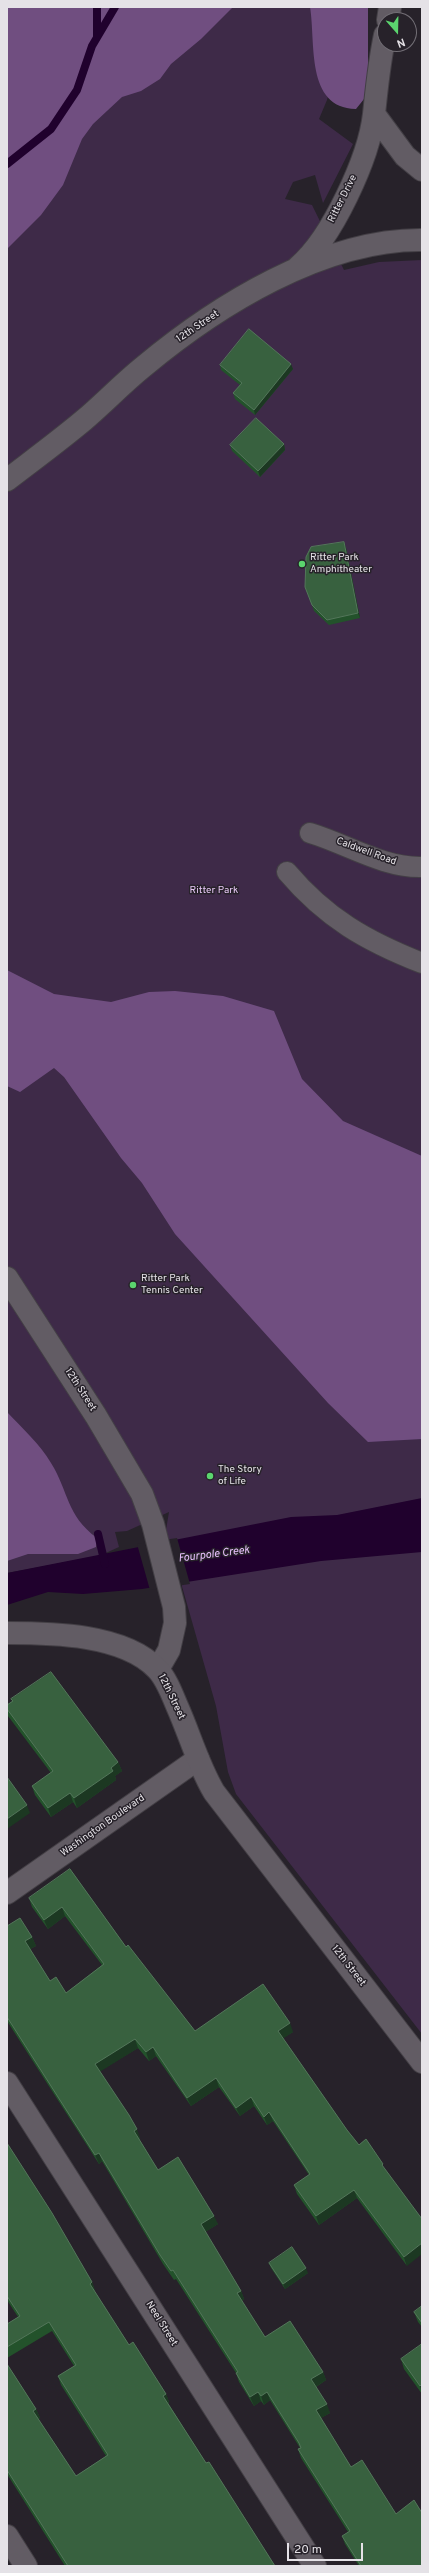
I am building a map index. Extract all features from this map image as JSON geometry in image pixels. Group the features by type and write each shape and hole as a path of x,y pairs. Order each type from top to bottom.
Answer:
{"street":[{"name":"Ritter Drive","path":"290,273 315,249 344,201 360,165 374,114 375,91 382,52"},
{"path":"374,114 405,156 422,170"},
{"name":"12th Street","path":"7,480 85,419 144,367 190,331 227,307 290,273 334,255 387,242 422,240"},
{"name":"Caldwell Road","path":"310,833 384,860 422,867"},
{"path":"286,872 308,896 331,916 357,933 392,951 422,962"},
{"name":"12th Street","path":"7,1278 130,1470 153,1524 174,1606 175,1633 169,1650 158,1670 177,1706 198,1759 214,1792 422,2062"},
{"path":"7,1633 58,1635 103,1642 144,1658 158,1670"},
{"name":"Washington Boulevard","path":"7,1893 198,1759"},
{"name":"Neel Street","path":"7,2083 315,2566"},
{"path":"7,2536 26,2566"}],"green space":[{"name":"Ritter Park","path":"7,7 350,7 327,100 319,119 353,144 323,203 315,175 293,182 285,199 312,205 344,270 379,262 422,260 422,2034 236,1794 228,1772 216,1706 166,1530 169,1512 127,1531 115,1532 119,1547 99,1556 7,1573"}],"shaded area":[{"path":"7,7 233,7 201,39 171,64 160,79 141,91 122,97 93,124 82,139 63,185 41,215 7,249"},
{"path":"310,7 368,7 368,94 356,109 340,106 328,98 321,86 316,71"},
{"path":"7,970 54,994 111,1002 149,992 175,991 223,996 274,1011 302,1079 343,1121 422,1156 422,1439 368,1442 328,1403 175,1234 142,1183 121,1158 64,1077 54,1068 20,1092 7,1086"},
{"path":"7,1412 47,1456 79,1521 97,1538 96,1547 78,1554 28,1554 7,1561"}],"water":[{"name":"Fourpole Creek","path":"422,1498 422,1552 321,1561 142,1589 83,1594 48,1592 7,1605 7,1573 291,1517 337,1515"}],"pier":[{"path":"177,1538 190,1584 150,1590 137,1544"}],"building":[{"path":"249,329 291,364 254,410 233,393 242,383 220,365"},
{"path":"256,418 284,444 258,471 230,445"},
{"path":"344,542 358,613 327,620 312,605 305,587 306,557 311,547"},
{"path":"51,1672 118,1762 111,1768 113,1771 74,1798 70,1793 48,1808 32,1786 53,1771 7,1709 7,1705 13,1701 11,1699"},
{"path":"7,1777 27,1805 7,1819"},
{"path":"70,1869 126,1947 128,1945 195,2031 263,1984 290,2023 278,2031 347,2130 359,2145 366,2139 383,2164 382,2165 422,2219 422,2243 404,2257 354,2190 316,2216 294,2185 310,2174 269,2112 264,2117 251,2097 236,2108 216,2078 187,2098 153,2047 146,2052 135,2039 95,2064 129,2115 137,2129 134,2131 158,2170 178,2157 214,2216 201,2224 241,2291 237,2293 265,2337 290,2321 323,2372 311,2379 327,2404 316,2410 351,2467 362,2460 396,2514 414,2500 422,2513 422,2566 361,2566 342,2536 350,2531 298,2449 301,2448 299,2443 267,2392 261,2396 258,2392 250,2397 236,2373 238,2372 173,2270 171,2271 160,2255 99,2153 95,2155 7,2017 7,1926 20,1918 32,1937 25,1941 50,1981 56,1977 66,1993 104,1964 62,1907 44,1920 29,1898"},
{"path":"7,2143 52,2213 92,2282 90,2284 129,2345 133,2342 166,2394 163,2396 206,2463 209,2462 275,2566 68,2566 7,2470 7,2364 36,2409 33,2411 76,2476 108,2455 58,2376 76,2365 49,2322 7,2347 7,2324 20,2316 7,2296"},
{"path":"292,2247 306,2268 283,2284 269,2263"},
{"path":"422,2306 422,2323 414,2312"},
{"path":"422,2344 422,2384 420,2386 401,2359"}],"waterway":[{"path":"97,7 97,36"},
{"path":"7,164 51,129 77,90 92,46 115,7"},
{"path":"98,1534 105,1564"}],"place":[{"name":"Ritter Park Amphitheater","path":"302,564"},
{"name":"Ritter Park Tennis Center","path":"133,1285"},
{"name":"The Story of Life","path":"210,1476"}]}
